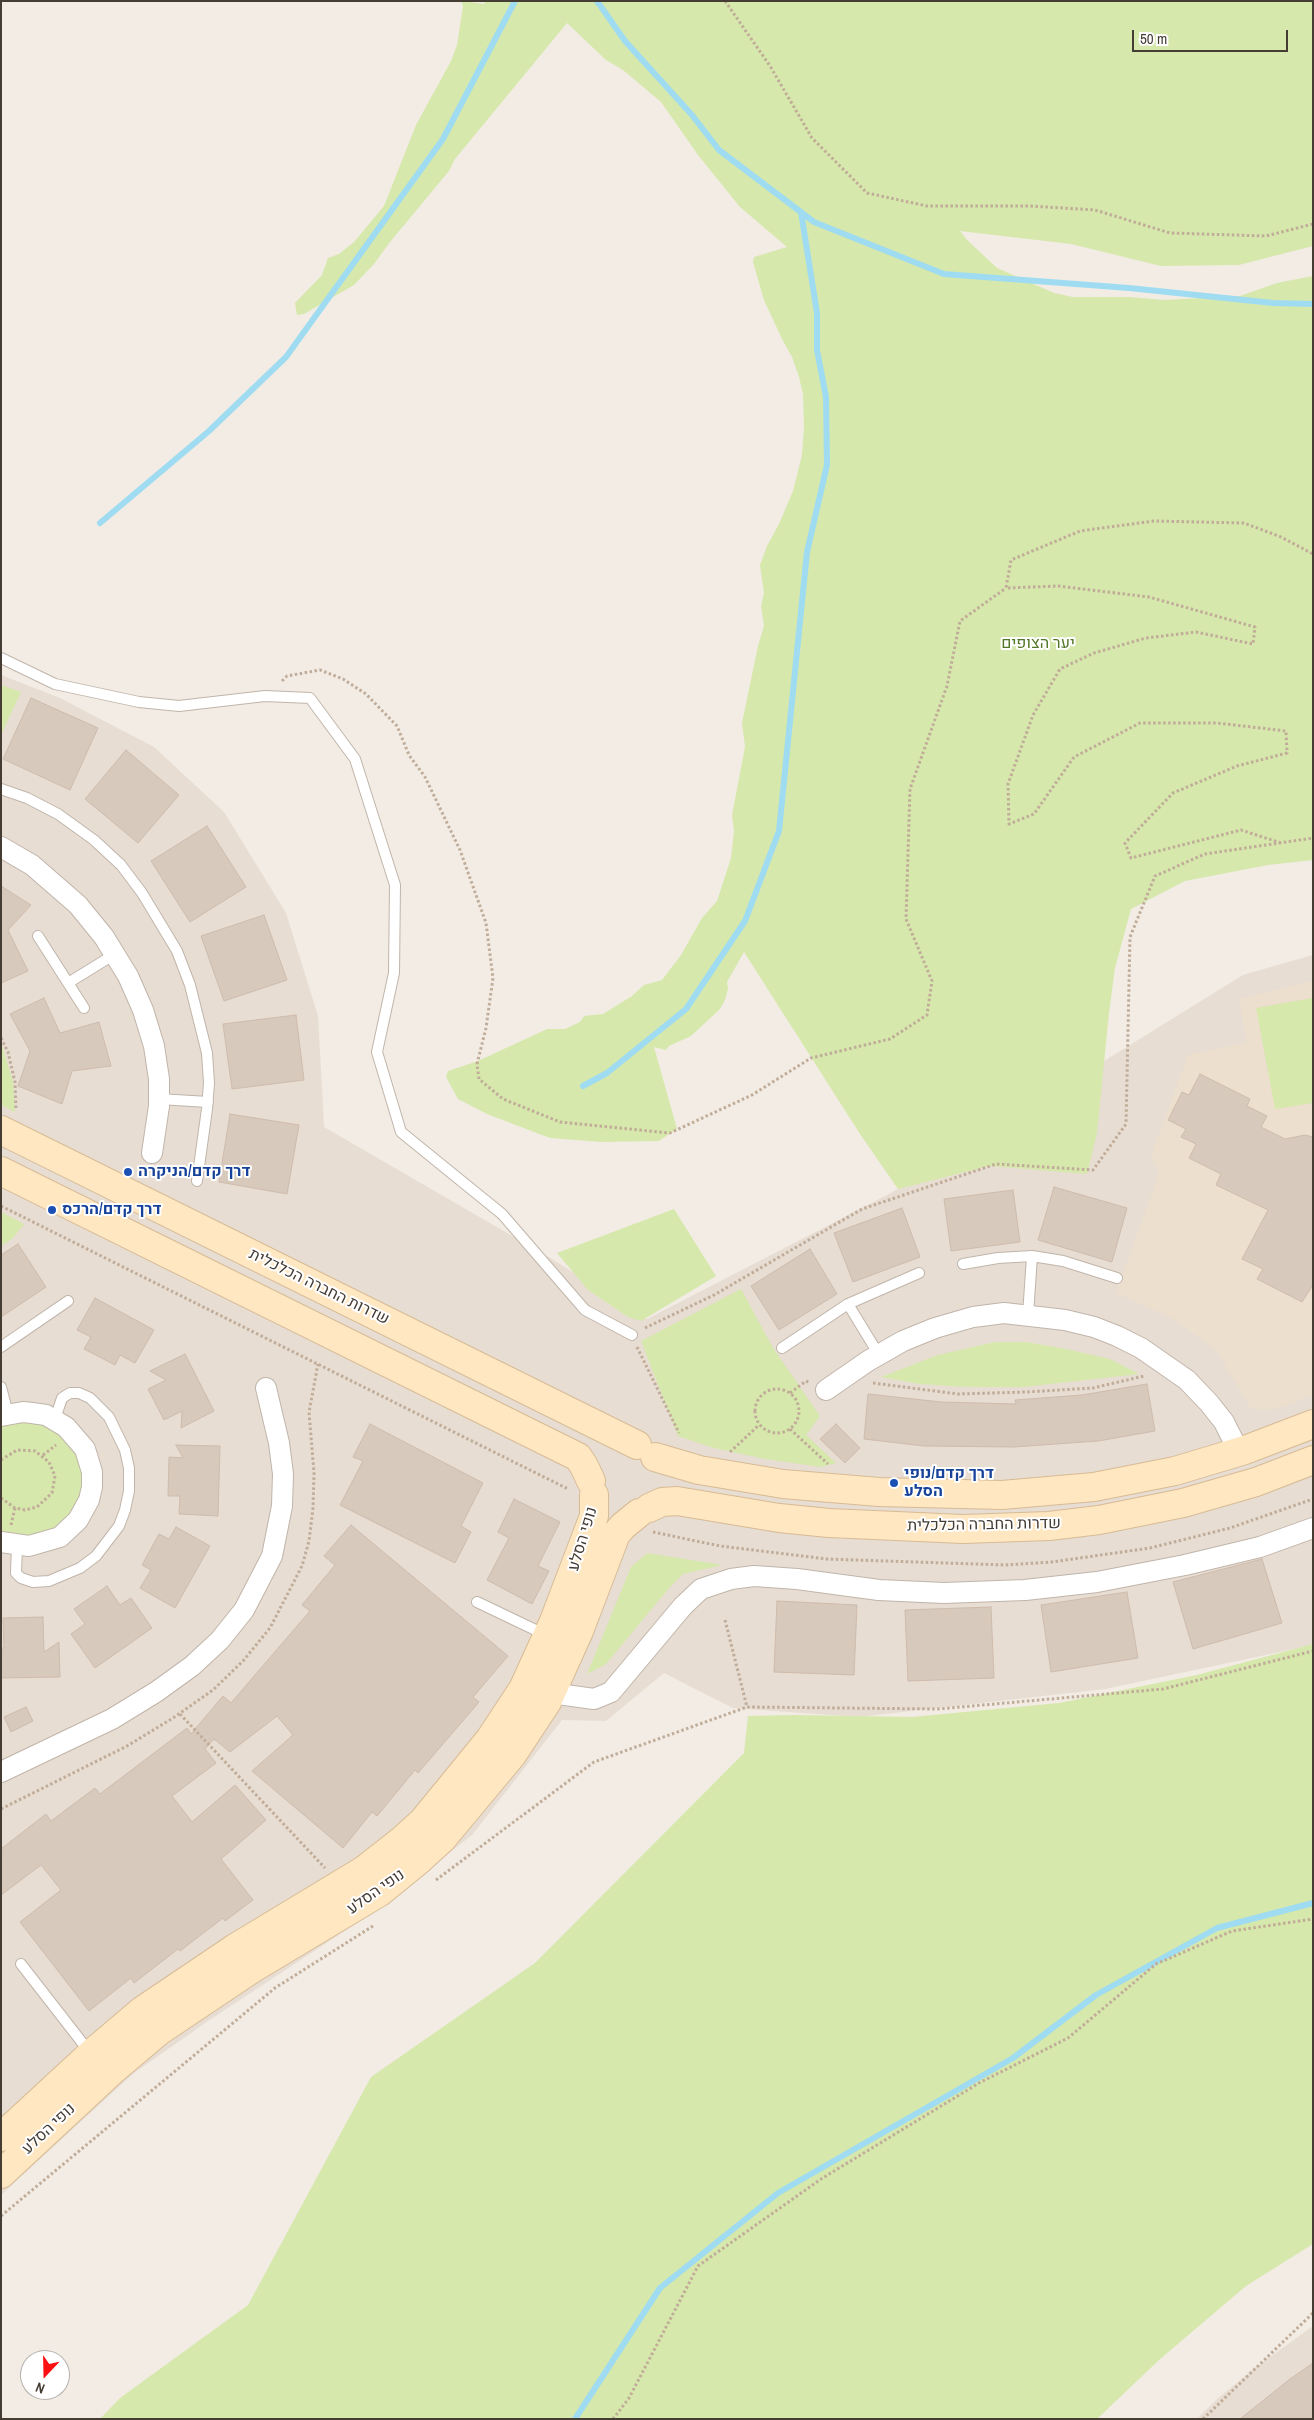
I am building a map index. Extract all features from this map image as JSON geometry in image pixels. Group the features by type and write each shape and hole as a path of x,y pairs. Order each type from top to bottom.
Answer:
{"main road":[{"name":"שדרות החברה הכלכלית","path":"7,1133 674,1464 719,1474 832,1489 930,1494 1002,1495 1111,1484 1175,1470 1239,1452 1313,1424"},
{"path":"1,1171 578,1457 584,1466 593,1493 598,1502 614,1513 627,1516 644,1511 660,1492 662,1475 646,1451 624,1443 606,1450 593,1465 593,1493"},
{"name":"שדרות החברה הכלכלית","path":"644,1511 662,1502 677,1501 779,1518 830,1523 964,1529 1049,1526 1099,1520 1183,1503 1256,1482 1313,1460"},
{"name":"נופי הסלע","path":"1,2137 120,2028 174,1988 235,1948 341,1885 401,1841 442,1799 507,1714 523,1689 548,1636 594,1516 593,1493"},
{"name":"נופי הסלע","path":"1,2174 114,2069 159,2031 250,1970 355,1908 418,1862 458,1822 512,1755 551,1693 579,1630 616,1534 623,1526 644,1511"}],"street":[{"path":"1,847 32,865 78,905 104,937 128,976 143,1010 154,1046 160,1079 152,1153"},
{"path":"826,1390 903,1341 935,1328 973,1317 1004,1313 1065,1320 1101,1330 1141,1348 1187,1380 1224,1422 1239,1452"},
{"path":"1,1772 112,1719 156,1692 192,1666 220,1640 244,1610 272,1556 282,1506 283,1474 279,1443 266,1388"},
{"path":"5,1415 32,1413 55,1419 66,1427 85,1449 92,1472 89,1500 78,1520 60,1537 40,1545 9,1544"},
{"path":"551,1693 594,1699 611,1692 683,1606 701,1589 731,1579 754,1576 797,1579 879,1590 944,1593 1025,1590 1097,1582 1185,1566 1260,1547 1313,1528"}],"lane":[{"path":"1,658 55,684 139,702 179,706 266,696 310,698 355,759 395,885 394,973 377,1052 402,1132 502,1214 584,1310 632,1335"},
{"path":"1,789 27,798 58,814 94,840 121,865 142,893 177,951 190,985 207,1053 208,1102 197,1181"},
{"path":"38,936 84,1008"},
{"path":"68,983 115,954"},
{"path":"159,1099 208,1102"},
{"path":"963,1264 998,1258 1032,1256 1063,1261 1117,1278"},
{"path":"1028,1315 1032,1256"},
{"path":"782,1348 848,1304 919,1273"},
{"path":"1,1348 68,1301"},
{"path":"848,1304 879,1355"},
{"path":"1,1387 5,1415"},
{"path":"9,1544 16,1573 21,1578 33,1582 49,1581 80,1568 96,1556 119,1526 125,1510 129,1491 129,1468 125,1450 109,1417 90,1398 78,1393 70,1393 62,1398 55,1419"},
{"path":"477,1602 548,1636"},
{"path":"21,1964 91,2054"}],"path":[{"path":"725,1 770,66 812,138 867,193 927,206 1030,206 1095,210 1170,233 1266,236 1313,224"},
{"path":"1006,588 1011,560 1080,531 1154,521 1244,523 1281,537 1313,554"},
{"path":"266,696 287,676 320,670 343,679 366,694 397,726 409,755 425,777 460,850 486,923 493,978 477,1064 479,1079 503,1099 560,1122 670,1133 752,1095 811,1058 890,1038 927,1015 932,982 906,918 910,789 947,686 960,621 1006,588 1058,586 1149,596 1255,627 1253,644 1196,632 1146,638 1094,653 1060,669 1033,715 1008,784 1009,824 1034,814 1074,757 1140,723 1217,723 1286,730 1287,753 1237,766 1173,793 1124,843 1131,858 1241,830 1281,843"},
{"path":"679,1433 632,1335 714,1295 862,1209 996,1164 1093,1170 1126,1124 1130,936 1155,876 1205,854 1313,838"},
{"path":"1,1038 8,1052 15,1082 17,1115 7,1133"},
{"path":"1,1206 593,1493"},
{"path":"844,1377 892,1387 958,1394 1093,1388 1172,1370"},
{"path":"783,1390 795,1399 799,1408 798,1416 790,1429 784,1433 772,1433 759,1425 754,1412 759,1397 765,1392 783,1390"},
{"path":"719,1474 730,1452 759,1425"},
{"path":"790,1429 830,1466"},
{"path":"1,1498 15,1508 31,1509 49,1498 54,1483 52,1466 38,1452 25,1449 16,1450 2,1458"},
{"path":"724,1620 747,1707"},
{"path":"434,1881 594,1762 747,1707 938,1710 1163,1689 1313,1651"},
{"path":"180,1714 341,1885"},
{"path":"613,2419 629,2398 698,2266 828,2175 979,2083 1068,2038 1156,1964 1232,1931 1313,1919"},
{"path":"1,2216 276,1988 354,1941 378,1923"},
{"path":"1203,2419 1313,2313"}],"shaded area":[{"path":"1,675 60,698 154,747 224,812 286,913 318,1016 324,1127 552,1259 647,1319 891,1193 1243,975 1313,955 1313,1645 1105,1689 858,1717 733,1708 664,1673 606,1721 562,1720 472,1835 378,1909 208,2021 134,2073 1,2195"},
{"path":"1313,981 1313,1395 1277,1409 1251,1409 1217,1351 1172,1318 1116,1293 1159,1174 1151,1156 1188,1055 1247,1043 1239,999"},
{"path":"1313,2326 1313,2419 1197,2419 1216,2400 1255,2368"}],"green space":[{"name":"יער הצופים","path":"461,1 484,4 486,1 1313,1 1313,246 1239,265 1161,266 1071,244 960,231 997,268 1054,293 1073,297 1129,297 1164,300 1240,296 1277,283 1313,276 1313,860 1268,865 1185,881 1131,909 1115,968 1097,1133 1087,1174 989,1166 898,1189 860,1134 744,952 727,982 728,989 720,1009 691,1036 669,1046 666,1050 654,1047 677,1129 659,1141 601,1142 550,1138 487,1114 458,1099 446,1077 448,1071 478,1061 547,1029 565,1029 580,1022 584,1016 603,1014 632,996 644,985 662,980 681,955 702,918 717,901 731,858 734,831 732,815 745,747 742,723 764,626 761,606 764,593 760,565 793,491 802,455 804,427 803,394 799,377 792,357 764,300 753,262 754,257 787,247 740,207 698,155 661,102 623,70 606,60 567,23 455,159 449,171 374,264 354,285 304,314 297,315 295,303 322,275 328,258 339,254 354,242 384,206 416,125 451,61 457,45 463,6"},
{"path":"1,685 21,692 1,735"},
{"path":"1313,998 1313,1103 1275,1109 1256,1008"},
{"path":"1,1042 13,1082 15,1112 1,1105"},
{"path":"674,1209 716,1276 641,1321 628,1317 588,1290 557,1253"},
{"path":"1,1212 24,1224 12,1239 1,1246"},
{"path":"741,1289 773,1348 820,1416 806,1435 836,1463 821,1467 765,1459 714,1448 678,1436 641,1341"},
{"path":"995,1342 1026,1342 1066,1349 1110,1359 1139,1374 1024,1387 965,1387 920,1384 881,1377 938,1355"},
{"path":"31,1421 51,1427 72,1445 81,1463 83,1486 78,1506 56,1529 23,1538 1,1533 1,1425"},
{"path":"647,1553 722,1565 683,1574 606,1664 587,1674 631,1567"},
{"path":"1313,1644 1313,2244 1246,2286 1159,2360 1097,2419 100,2419 120,2398 248,2305 371,2077 535,1963 744,1753 748,1716 912,1717 1059,1703 1197,1675"}],"building":[{"path":"31,698 98,728 70,790 3,759"},
{"path":"126,750 179,795 138,843 85,799"},
{"path":"207,826 246,887 190,922 151,861"},
{"path":"1,886 31,905 8,930 28,971 1,983"},
{"path":"264,915 287,980 224,1001 201,936"},
{"path":"44,998 60,1033 99,1022 111,1066 72,1071 62,1104 18,1086 30,1051 10,1014"},
{"path":"296,1015 304,1080 232,1089 223,1024"},
{"path":"1200,1074 1250,1099 1247,1106 1267,1116 1261,1127 1285,1139 1305,1135 1313,1137 1313,1285 1302,1302 1257,1279 1263,1269 1242,1259 1268,1210 1216,1185 1221,1174 1189,1158 1196,1144 1181,1137 1186,1129 1168,1120 1182,1092 1189,1095"},
{"path":"230,1114 299,1125 287,1194 219,1182"},
{"path":"1054,1187 1127,1208 1112,1262 1038,1240"},
{"path":"1013,1190 1020,1242 951,1251 944,1199"},
{"path":"902,1208 920,1257 853,1282 834,1233"},
{"path":"18,1244 46,1287 1,1317 1,1255"},
{"path":"810,1249 837,1294 779,1330 751,1286"},
{"path":"95,1298 154,1330 135,1363 120,1355 115,1365 84,1349 91,1337 77,1330"},
{"path":"185,1354 214,1411 181,1428 182,1411 164,1420 148,1389 166,1380 150,1371"},
{"path":"1147,1384 1155,1431 1098,1441 1014,1447 924,1446 864,1439 868,1394 941,1402 1016,1404 1015,1400 1082,1395"},
{"path":"370,1424 483,1483 461,1526 471,1532 455,1563 340,1505 363,1461 353,1457"},
{"path":"836,1424 860,1448 845,1463 820,1439"},
{"path":"176,1445 220,1446 218,1516 179,1514 180,1496 168,1496 169,1457 183,1458"},
{"path":"514,1499 560,1522 538,1566 549,1571 532,1604 487,1580 509,1538 498,1532"},
{"path":"351,1525 508,1656 473,1697 479,1702 418,1773 415,1770 377,1816 372,1812 343,1848 252,1771 293,1735 277,1716 230,1752 214,1739 205,1749 216,1763 172,1796 192,1822 235,1785 266,1820 221,1859 253,1900 225,1921 223,1918 180,1951 178,1949 134,1983 131,1978 89,2011 20,1922 61,1890 41,1865 1,1895 1,1849 46,1814 51,1821 95,1788 100,1794 187,1728 191,1734 223,1696 231,1703 310,1611 302,1605 335,1565 324,1556"},
{"path":"176,1527 210,1546 175,1608 140,1588 151,1570 142,1565 159,1534 169,1539"},
{"path":"1262,1559 1282,1623 1193,1649 1173,1582"},
{"path":"107,1586 120,1605 131,1598 152,1628 95,1668 71,1634 85,1624 74,1609"},
{"path":"1127,1592 1138,1658 1051,1672 1041,1605"},
{"path":"777,1601 857,1605 854,1675 774,1672"},
{"path":"991,1607 994,1678 908,1681 905,1610"},
{"path":"43,1617 44,1652 59,1642 60,1677 1,1678 1,1648 4,1648 3,1618"},
{"path":"26,1707 33,1721 11,1732 4,1717"},
{"path":"1313,2363 1313,2419 1240,2419 1290,2379"}],"waterway":[{"path":"100,523 209,431 286,357 443,139 515,1"},
{"path":"597,1 625,41 692,115 719,150 814,222 944,274 1129,288 1273,303 1313,304"},
{"path":"583,1086 607,1073 686,1009 745,921 779,831 807,552 827,465 826,397 817,350 817,313 801,212"},
{"path":"575,2419 660,2288 778,2193 1013,2058 1096,1995 1217,1928 1313,1903"}],"place":[{"name":"דרך קדם/הניקרה","path":"128,1172"},
{"name":"דרך קדם/הרכס","path":"52,1210"},
{"name":"דרך קדם/נופי הסלע","path":"894,1483"}]}
